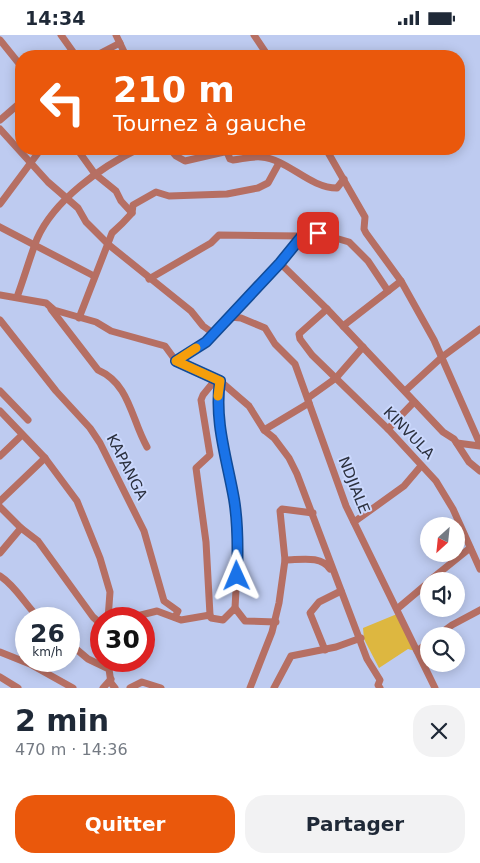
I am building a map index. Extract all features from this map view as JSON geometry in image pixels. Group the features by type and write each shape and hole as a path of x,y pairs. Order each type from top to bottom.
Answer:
{"street":[{"path":"60,35 71,50"},
{"path":"116,35 123,50"},
{"path":"254,35 264,50"},
{"path":"0,40 15,59"},
{"path":"107,50 120,43"},
{"path":"0,120 15,107"},
{"path":"0,129 15,147"},
{"path":"22,155 66,199 78,208 86,222 109,245 191,311 203,326 214,333"},
{"path":"0,204 28,162 35,155"},
{"path":"81,155 95,174 116,191 121,201 132,213"},
{"path":"17,297 41,233 66,199 95,174 128,155"},
{"path":"175,155 185,161 212,155"},
{"path":"228,155 230,159 259,156 279,163 328,187 337,188 344,179"},
{"path":"330,155 365,217 364,229 366,233 413,300 442,357 480,445 457,443"},
{"path":"79,318 94,276 109,245 112,233 121,227 125,219 132,213 133,205 152,192 169,196 227,194 258,187 268,183 279,163"},
{"path":"0,227 36,244 94,276"},
{"path":"149,279 210,243 219,235 228,233 302,236 318,233 349,242 368,261 388,291"},
{"path":"176,361 203,344 280,263 302,236"},
{"path":"280,263 343,325 414,402 457,443 469,462 480,471"},
{"path":"343,325 401,281"},
{"path":"0,295 46,303 54,310 96,322 111,331 165,346 176,361 218,380 249,406 264,430 274,438 289,458 313,513 334,576 361,638 368,662 380,680 378,687"},
{"path":"46,303 98,369 107,373 119,386 133,410 147,447"},
{"name":"KINVULA","path":"327,309 299,335 300,339 336,378 388,429 438,485 453,509 480,569"},
{"name":"NDJIALE","path":"230,317 241,318 269,331 275,344 295,364 340,491 398,609 427,676 435,688"},
{"name":"KAPANGA","path":"0,320 56,391 90,428 100,443 144,531 164,601 178,611 175,617"},
{"path":"404,391 442,357 480,329"},
{"path":"264,430 308,401 336,378 363,347"},
{"path":"218,380 219,422 235,505 237,568 235,608 245,621 276,622"},
{"path":"218,380 201,400 210,455 196,468 206,542 211,618 223,620 235,608"},
{"path":"0,391 28,420"},
{"path":"388,429 414,402"},
{"path":"0,411 45,458 75,497 100,558 110,593 110,607"},
{"path":"0,456 22,435"},
{"path":"0,501 45,458"},
{"path":"354,522 404,485 421,466"},
{"path":"0,507 21,528 38,541 90,614"},
{"path":"250,688 276,622 284,560 280,517 282,509 313,513"},
{"path":"0,553 21,528"},
{"path":"440,572 470,548"},
{"path":"284,560 321,561 329,567 334,576"},
{"path":"0,576 29,607"},
{"path":"398,609 420,589"},
{"path":"325,650 310,613 320,601 340,591"},
{"path":"449,627 480,610"},
{"path":"155,612 168,617 181,619 210,615"},
{"path":"274,688 291,656 325,650 361,638"},
{"path":"0,652 30,664 73,688"},
{"path":"80,652 88,659 109,669 115,688"},
{"path":"0,677 18,688"},
{"path":"103,688 111,679"},
{"path":"130,688 138,682 161,688"}],"shaded area":[{"path":"397,614 415,651 408,649 379,668 364,639 363,628"}],"slow traffic":[{"path":"196,348 176,361 220,381 218,396"}],"route":[{"path":"237,576 234,500 221,434 217,401 220,381 176,361 192,349 206,342 280,263 302,236 318,233"}]}
